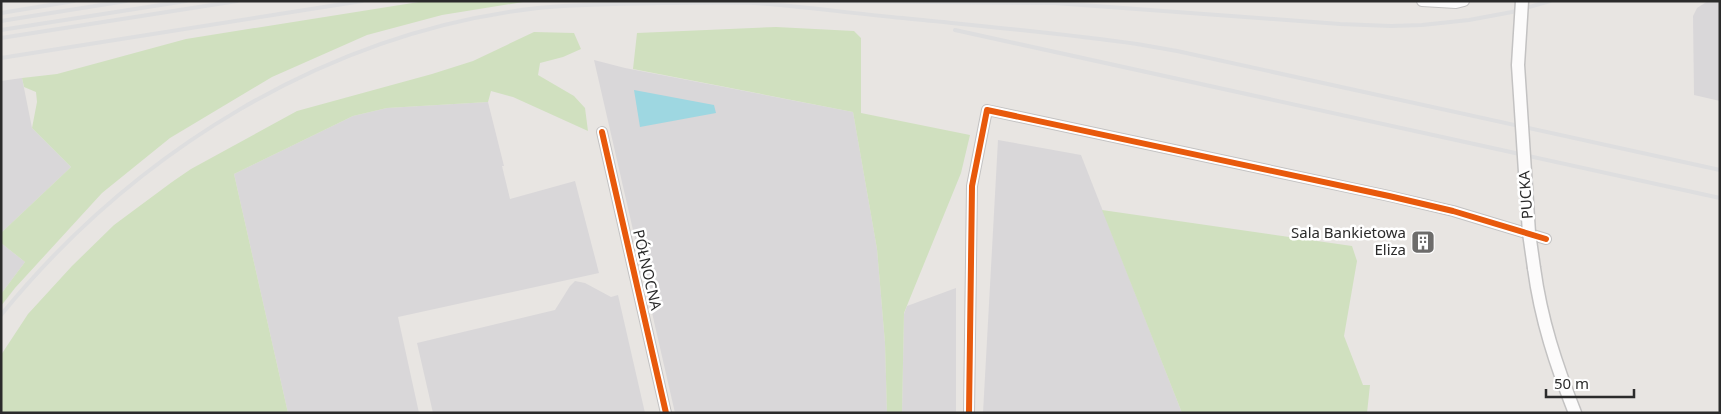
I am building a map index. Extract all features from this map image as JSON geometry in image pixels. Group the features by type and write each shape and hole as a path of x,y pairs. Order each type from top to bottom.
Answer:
{"street":[{"path":"1422,1 1460,2"},
{"name":"PUCKA","path":"1522,1 1518,65 1529,233 1538,299 1555,362 1575,413"},
{"path":"969,413 972,186 987,110 1389,196 1452,211 1546,239"},
{"name":"PÓŁNOCNA","path":"602,132 666,413"}],"shaded area":[{"path":"1708,1 1720,1 1720,101 1694,95 1693,16 1697,8"},
{"path":"594,60 625,68 853,112 877,249 885,343 887,413 675,413"},
{"path":"22,78 32,128 71,167 1,233 1,81"},
{"path":"488,102 510,199 575,181 599,273 398,317 419,413 288,413 234,174 353,116 387,108"},
{"path":"998,140 1081,155 1182,413 983,413"},
{"path":"1,243 25,262 1,294"},
{"path":"575,281 585,283 611,297 618,295 645,413 433,413 417,343 555,310"},
{"path":"956,288 956,413 902,413 904,314 907,306"}],"green space":[{"path":"425,1 529,1 442,15 367,35 272,77 170,138 102,193 15,288 1,306 1,294 25,262 1,243 1,233 71,167 32,128 37,102 36,92 24,87 22,78 57,74 186,39"},
{"path":"776,27 854,31 861,38 861,113 970,135 961,173 904,313 902,413 887,413 885,343 877,249 853,112 633,69 637,33"},
{"path":"534,32 574,33 581,49 563,57 540,63 538,75 574,96 585,108 588,131 513,97 491,91 488,102 387,108 353,116 234,174 288,413 1,413 1,355 28,314 72,266 114,225 172,182 191,169 297,111 473,61"},
{"path":"1102,210 1352,246 1357,261 1344,336 1363,385 1370,385 1367,413 1182,413"}],"water":[{"path":"634,90 714,105 716,113 640,127"}],"railway":[{"path":"1,13 74,1"},
{"path":"1,21 126,1"},
{"path":"1,30 186,1"},
{"path":"1,38 237,1"},
{"path":"1,58 362,1"},
{"path":"820,1 1055,3 1391,26 1469,20 1512,12 1550,1"},
{"path":"1,315 54,256 111,202 173,153 240,109 310,73 383,43 460,21 538,8 600,4 755,3 1079,36 1177,51 1720,170"},
{"path":"955,30 1720,198"}],"cycle path":[{"path":"969,413 972,186 987,110 1389,196 1453,211 1546,239"},
{"path":"602,132 666,413"}],"place":[{"name":"Sala Bankietowa Eliza","path":"1423,242"}]}
